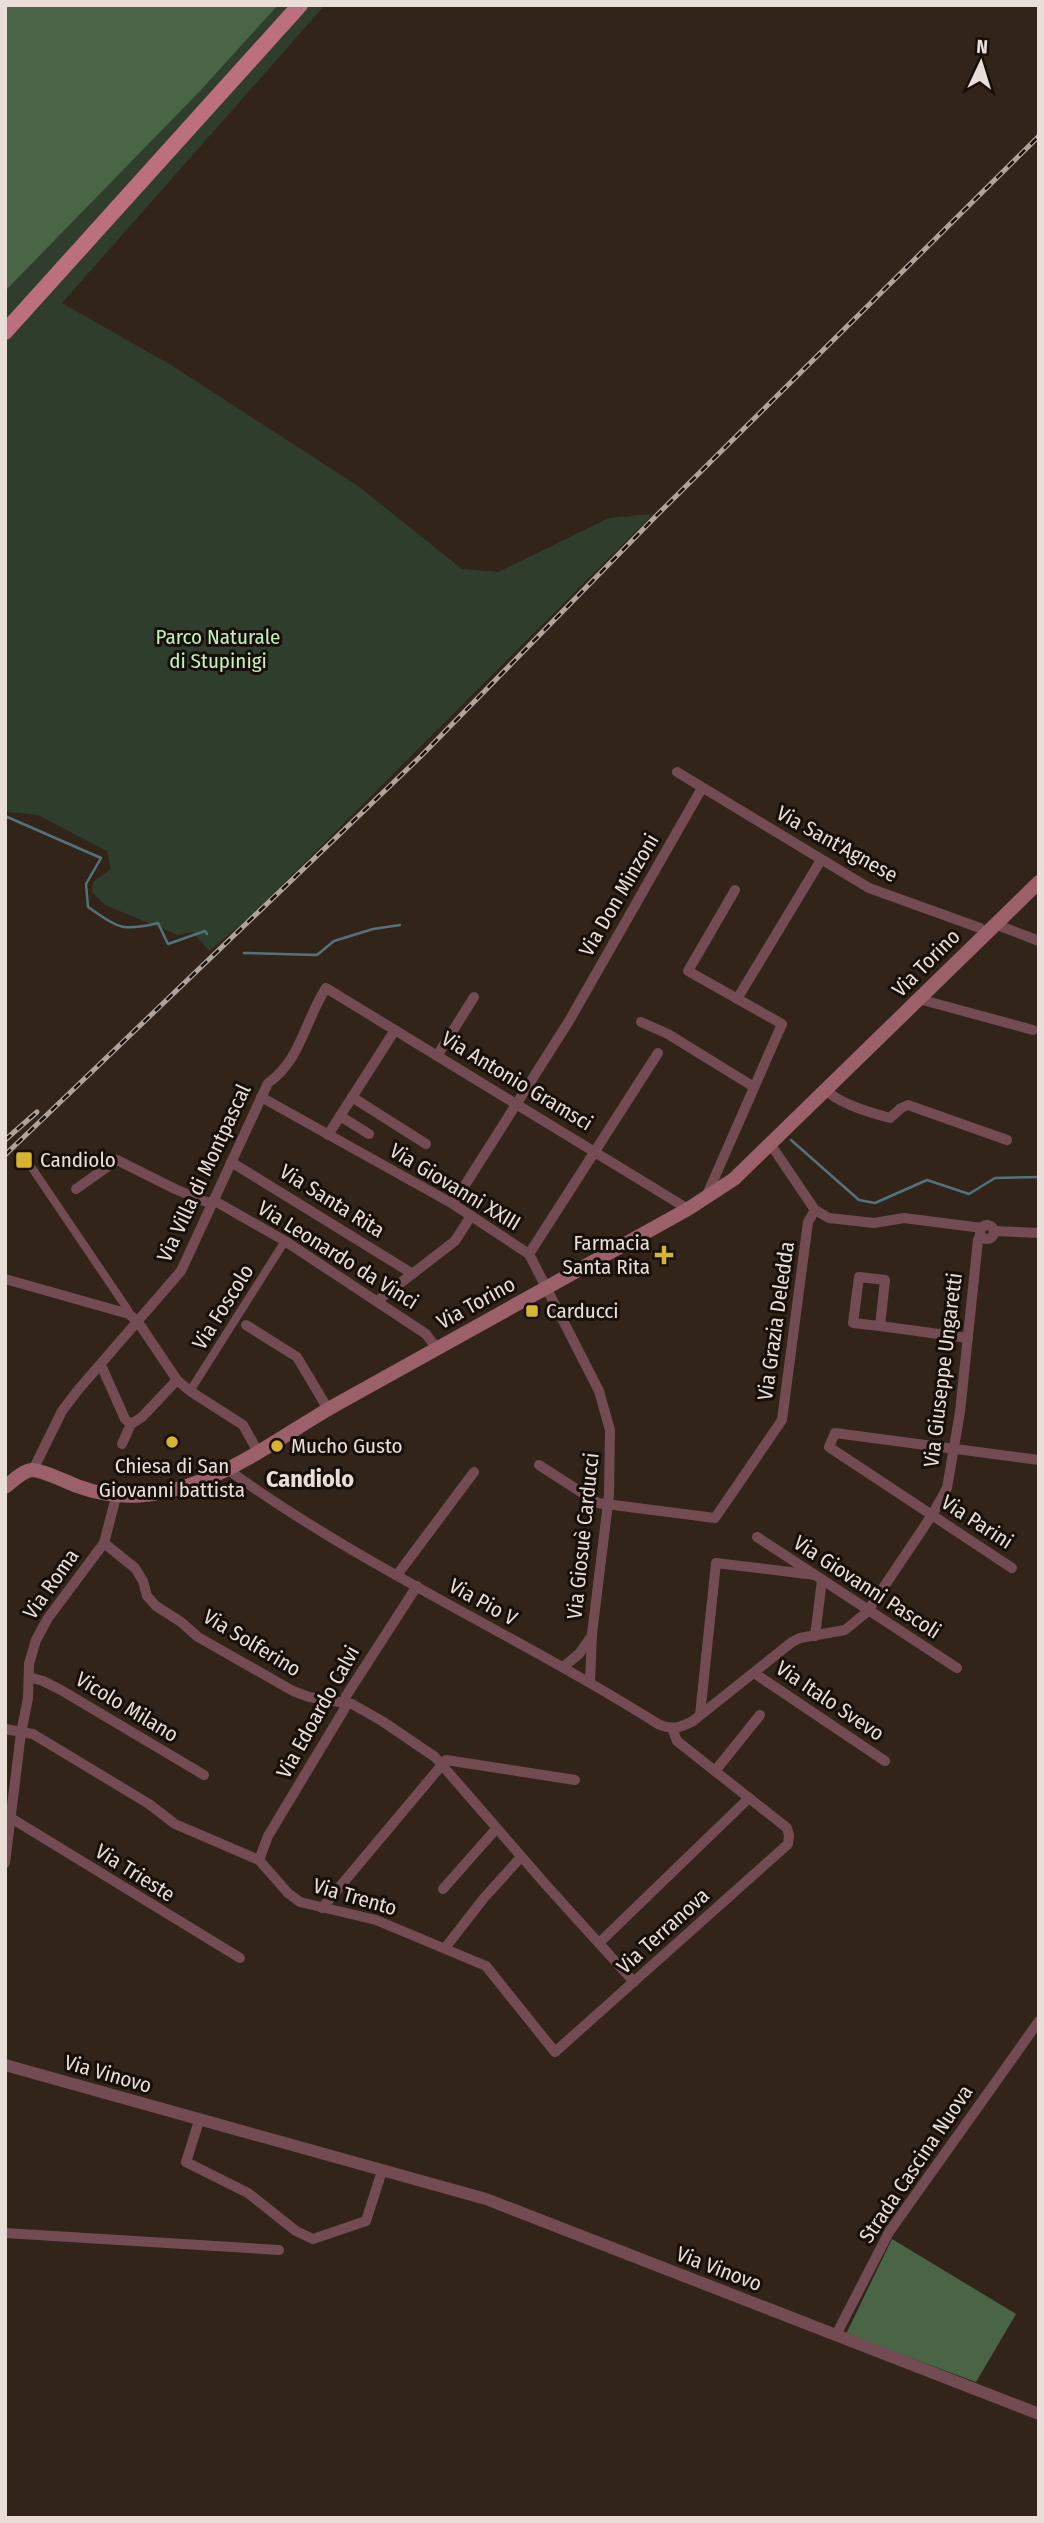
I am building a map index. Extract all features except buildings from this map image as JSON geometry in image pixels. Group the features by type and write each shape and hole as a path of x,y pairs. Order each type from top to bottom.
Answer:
{"main road":[{"path":"5,332 300,5"},
{"name":"Via Torino","path":"33,1470 87,1490 116,1497 140,1497 164,1493 227,1469 328,1409 688,1209 734,1179 771,1145 1039,882"},
{"path":"5,1487 20,1474 33,1470"}],"street":[{"name":"Via Sant'Agnese","path":"677,772 880,893 980,928 990,928 1039,941"},
{"name":"Via Don Minzoni","path":"453,1204 569,1021 702,788"},
{"path":"737,999 821,860"},
{"path":"706,1197 782,1024 688,971 735,890"},
{"name":"Via Antonio Gramsci","path":"326,988 688,1209"},
{"name":"Via Villa di Montpascal","path":"33,1470 62,1411 101,1365 133,1318 181,1271 268,1083 287,1068 326,988"},
{"path":"437,1056 474,997"},
{"path":"919,999 1032,1030"},
{"path":"641,1022 668,1034 754,1087"},
{"path":"328,1135 395,1030"},
{"path":"529,1254 658,1053"},
{"path":"826,1090 834,1098 890,1118 908,1105 1007,1140"},
{"name":"Via Giovanni XXIII","path":"261,1097 453,1204 529,1254 546,1289"},
{"name":"Via Giovanni XXIII","path":"352,1097 426,1144"},
{"name":"Via Giovanni XXIII","path":"340,1116 369,1135"},
{"path":"771,1145 815,1210 829,1218 866,1223 904,1218 986,1233 1039,1233"},
{"name":"Via Leonardo da Vinci","path":"76,1189 117,1160 174,1189 212,1202 285,1241 377,1301 426,1334 437,1349"},
{"name":"Via Santa Rita","path":"231,1162 413,1273"},
{"path":"32,1168 177,1380 243,1425 257,1450"},
{"name":"Via Grazia Deledda","path":"539,1465 607,1506 716,1518 782,1420 808,1222 815,1210"},
{"path":"377,1301 454,1241 471,1216"},
{"name":"Via Giuseppe Ungaretti","path":"672,1728 682,1727 700,1715 792,1642 845,1630 869,1611 932,1515 947,1488 978,1255 986,1233"},
{"name":"Via Foscolo","path":"190,1391 241,1322 285,1241"},
{"path":"880,1326 885,1280 859,1277 853,1323 968,1338"},
{"path":"5,1279 133,1318"},
{"name":"Via Giosuè Carducci","path":"546,1289 560,1311 605,1407 611,1444 607,1506 592,1634 590,1681"},
{"path":"241,1322 297,1357 328,1409"},
{"path":"101,1365 125,1419 131,1424"},
{"path":"122,1444 131,1424 142,1417 177,1380"},
{"name":"Via Parini","path":"954,1449 835,1433 829,1447 1012,1568"},
{"path":"954,1449 1039,1460"},
{"name":"Via Pio V","path":"227,1469 262,1494 466,1616 590,1681 658,1724 672,1728 677,1741 784,1826 789,1835"},
{"path":"397,1575 474,1472"},
{"name":"Via Roma","path":"5,1863 21,1733 28,1698 29,1664 36,1640 48,1618 104,1543 116,1497"},
{"name":"Via Giovanni Pascoli","path":"757,1538 957,1668"},
{"name":"Via Solferino","path":"104,1543 135,1568 151,1602 198,1637 293,1691 309,1697 345,1703 382,1721 442,1764 496,1829 634,1982"},
{"path":"700,1715 716,1563 818,1578 815,1636"},
{"name":"Via Edoardo Calvi","path":"259,1860 268,1836 345,1708 346,1696 416,1586"},
{"name":"Via Giosuè Carducci","path":"563,1667 579,1654 592,1634"},
{"name":"Via Italo Svevo","path":"754,1673 885,1761"},
{"name":"Vicolo Milano","path":"29,1678 43,1681 61,1690 204,1775"},
{"path":"715,1771 760,1715"},
{"name":"Via Trento","path":"5,1730 33,1734 149,1804 175,1824 259,1860 288,1894 300,1902 376,1920 486,1966 555,2052"},
{"path":"322,1908 446,1760 575,1780"},
{"path":"599,1943 749,1798"},
{"name":"Via Trieste","path":"10,1818 240,1958"},
{"path":"443,1889 496,1829"},
{"name":"Via Terranova","path":"555,2052 785,1848 789,1835"},
{"path":"445,1948 484,1898 521,1857"},
{"name":"Strada Cascina Nuova","path":"836,2335 889,2232 1039,2021"},
{"name":"Via Vinovo","path":"5,2065 486,2199 1039,2414"},
{"path":"199,2120 186,2162 248,2193 296,2231 313,2239 366,2221 382,2171"},
{"path":"5,2234 279,2250"}],"green space":[{"name":"Parco Naturale di Stupinigi","path":"5,5 325,5 62,303 171,365 358,486 462,569 498,572 609,518 653,514 251,916 209,951 193,932 178,935 105,905 92,892 93,882 111,869 107,851 38,815 8,812 5,808"},
{"path":"5,5 278,5 200,91 5,291"},
{"path":"892,2239 1016,2314 976,2382 846,2334"}],"waterway":[{"path":"5,816 101,858 86,884 88,907 107,920 128,927 158,923 168,944 205,931 207,934"},
{"path":"244,953 317,955 334,941 373,929 400,925"},
{"path":"791,1140 859,1200 875,1203 927,1180 969,1194 995,1178 1039,1177"}],"railway":[{"path":"5,1155 421,756 658,514 1039,136"},
{"path":"5,1140 37,1112"}],"place":[{"name":"Candiolo","path":"24,1160"},
{"name":"Farmacia Santa Rita","path":"664,1255"},
{"name":"Carducci","path":"532,1311"},
{"name":"Chiesa di San Giovanni battista","path":"172,1442"},
{"name":"Mucho Gusto","path":"277,1446"}],"district":[{"name":"Candiolo","path":"310,1479"}]}
